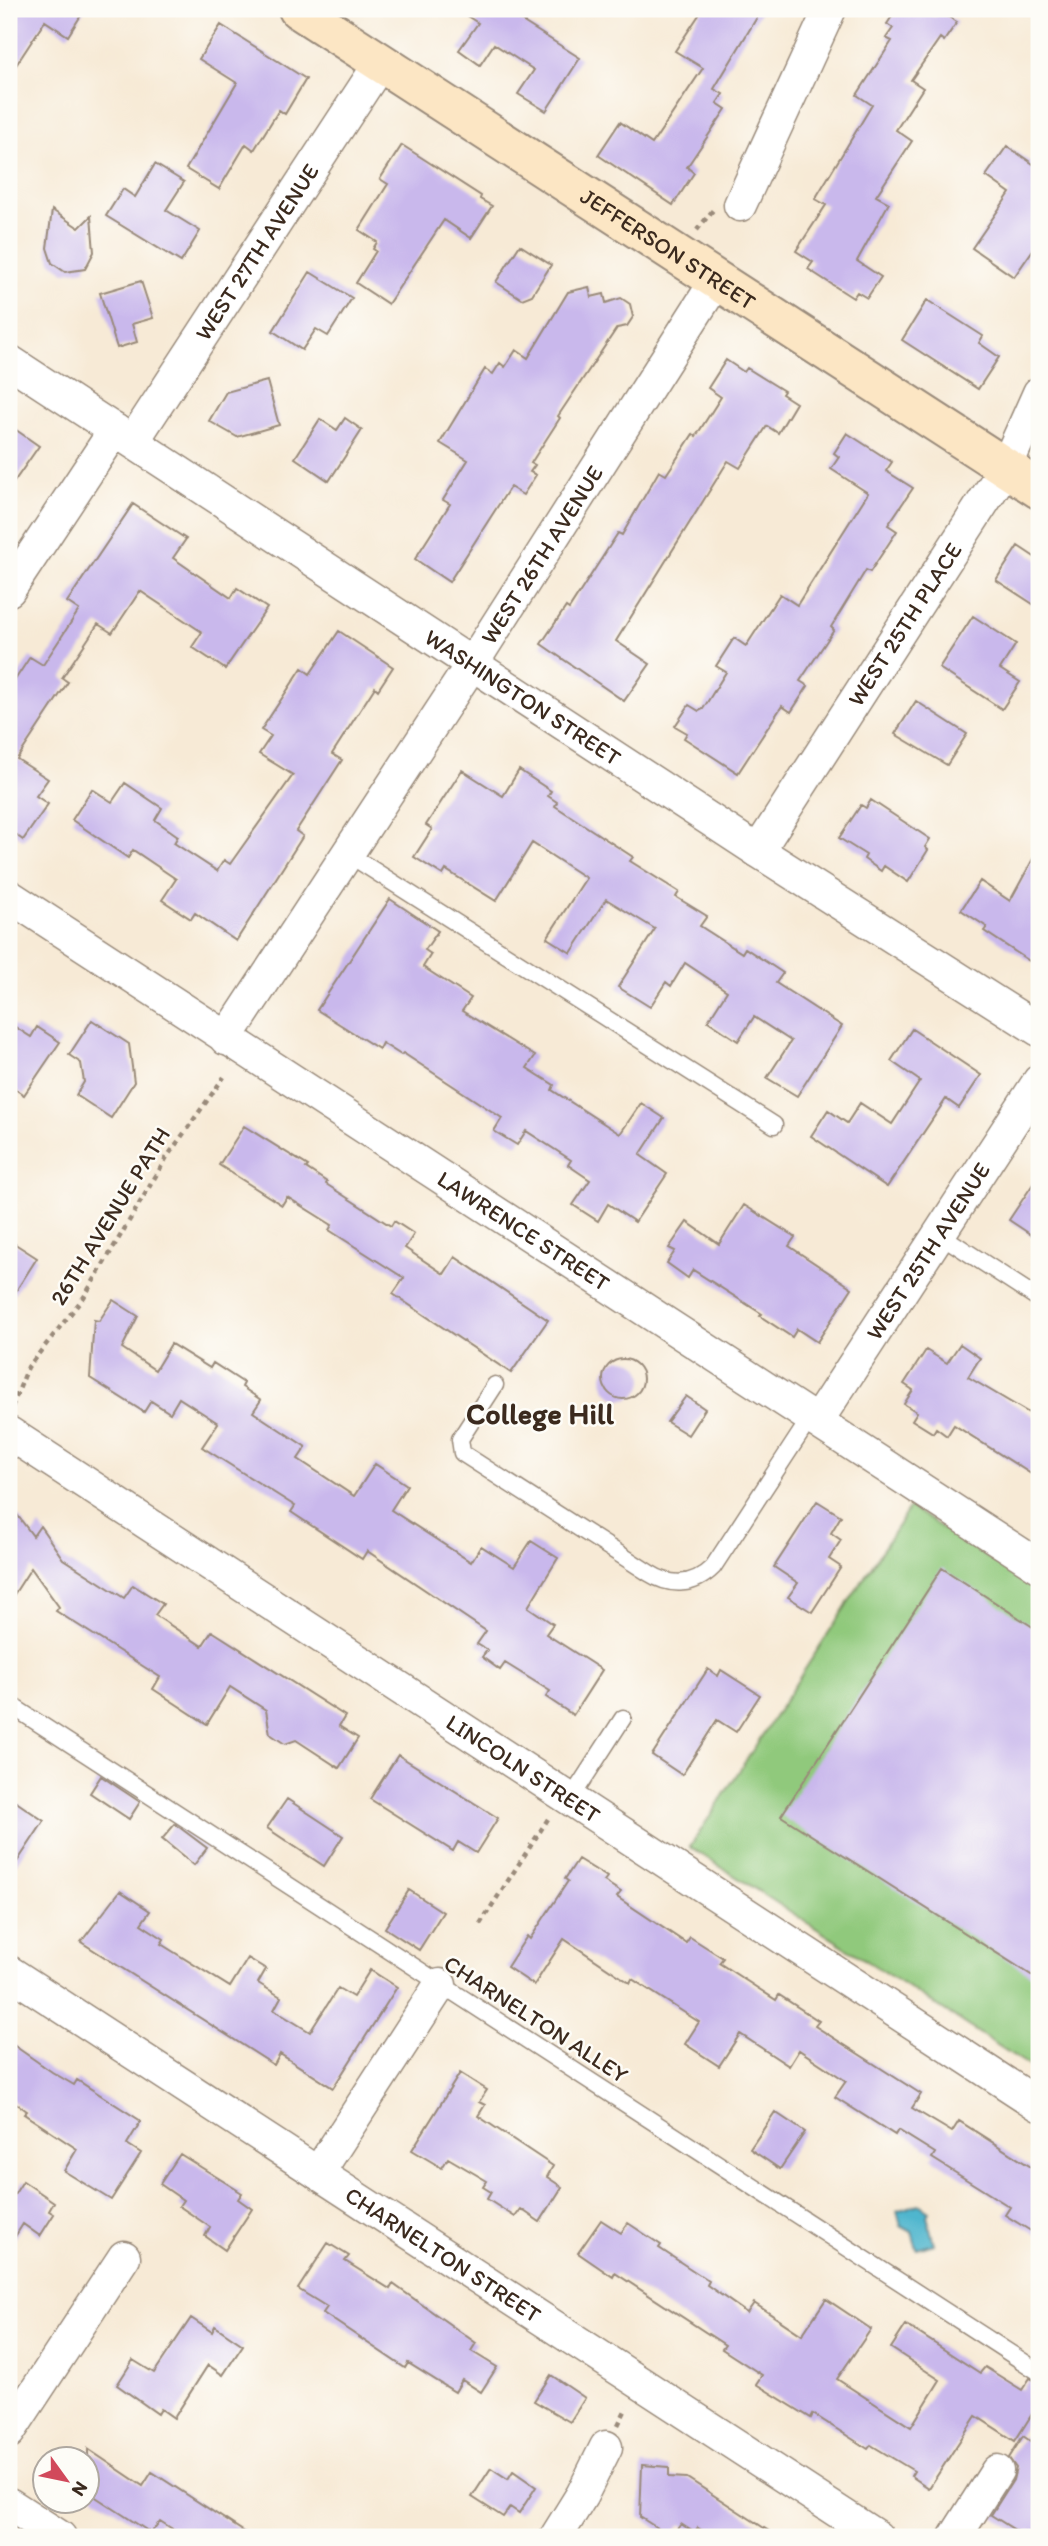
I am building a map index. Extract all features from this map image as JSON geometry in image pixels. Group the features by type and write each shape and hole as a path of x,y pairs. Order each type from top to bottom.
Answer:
{"street":[{"name":"JEFFERSON STREET","path":"298,9 1039,489"},
{"path":"740,205 830,9"},
{"name":"WEST 27TH AVENUE","path":"9,590 124,435 381,62"},
{"name":"WEST 26TH AVENUE","path":"226,1039 472,664 716,281"},
{"name":"WASHINGTON STREET","path":"9,361 758,851 1039,1030"},
{"name":"WEST 25TH PLACE","path":"758,851 1006,467 1039,393"},
{"name":"LAWRENCE STREET","path":"9,896 1039,1566"},
{"name":"WEST 25TH AVENUE","path":"814,1419 941,1235 1039,1081"},
{"name":"LINCOLN STREET","path":"9,1433 1039,2105"},
{"name":"CHARNELTON STREET","path":"9,1972 877,2537"},
{"path":"318,2173 440,1984"},
{"path":"9,2432 124,2257"},
{"path":"556,2537 582,2496 606,2447"},
{"path":"955,2537 998,2471"},
{"path":"9,2504 60,2537"}],"lane":[{"path":"348,854 774,1125"},
{"path":"941,1235 1039,1299"},
{"path":"495,1385 460,1439 458,1447 464,1455 649,1573 672,1583 700,1578 713,1567 814,1419"},
{"name":"CHARNELTON ALLEY","path":"9,1704 1039,2372"},
{"path":"567,1798 623,1718"}],"path":[{"path":"680,257 709,212 718,210 733,214 740,205"},
{"name":"26TH AVENUE PATH","path":"9,1411 18,1398 28,1367 84,1297 167,1157 224,1077"},
{"path":"480,1924 567,1798"},
{"path":"606,2447 640,2383"}],"green space":[{"path":"910,1507 1039,1591 1039,2072 690,1847"}],"water":[{"path":"919,2204 929,2211 927,2216 934,2244 917,2249 912,2232 901,2226 897,2211"}],"building":[{"path":"9,9 85,9 68,36 45,21 9,76"},
{"path":"456,9 519,9 514,16 580,58 546,111 518,94 534,70 494,44 480,65 459,50 478,23"},
{"path":"703,9 762,9 714,89 723,94 717,103 726,109 687,167 694,173 673,205 598,155 620,122 652,144 703,68 675,51"},
{"path":"897,9 921,9 935,17 939,11 957,22 944,41 940,38 911,80 923,88 896,130 912,141 876,196 889,203 857,261 881,277 867,298 857,292 853,298 808,269 813,262 796,251 826,205 815,199 872,105 857,95 892,41 886,38 893,28 887,24"},
{"path":"221,25 306,79 285,114 279,110 254,150 246,144 219,189 186,169 237,83 199,59"},
{"path":"402,145 481,196 480,199 492,206 471,238 444,220 388,304 356,283 376,251 373,249 377,242 359,230 388,184 380,179"},
{"path":"1007,146 1039,168 1039,241 1014,277 972,248 1010,193 986,176"},
{"path":"155,164 184,182 166,210 200,231 181,262 106,216 123,189 135,197"},
{"path":"52,210 79,228 91,216 94,252 85,269 65,272 52,263 47,248"},
{"path":"520,245 551,265 532,295 522,299 496,282"},
{"path":"310,272 352,298 328,336 316,329 302,350 273,331"},
{"path":"141,281 153,318 132,324 137,342 117,348 100,293"},
{"path":"589,287 591,297 604,294 606,303 621,298 630,304 633,317 627,326 617,328 558,416 560,418 531,463 535,465 530,472 536,475 523,495 510,487 449,582 415,559 450,504 443,500 468,460 440,443 485,369 493,374 500,363 505,367 516,350 528,358 568,292"},
{"path":"927,300 983,336 979,343 999,357 978,389 902,340"},
{"path":"726,360 744,372 747,368 784,391 782,394 796,403 778,433 767,426 740,468 728,461 616,641 650,664 624,701 541,644 566,607 569,609 618,533 622,535 659,471 666,475 693,434 696,436 721,397 708,388"},
{"path":"267,381 279,425 237,437 209,421 226,392"},
{"path":"345,418 362,430 329,481 295,458 320,419 337,430"},
{"path":"9,425 39,446 9,489"},
{"path":"847,433 892,462 886,471 913,488 888,525 897,531 870,572 866,570 831,627 834,630 800,681 808,686 791,712 782,706 738,773 684,738 687,733 675,726 689,705 699,711 703,709 726,672 716,666 734,638 746,646 780,594 797,605 868,493 831,469 839,457 834,453"},
{"path":"133,504 186,539 173,558 231,598 237,588 267,608 225,669 192,647 202,632 140,591 112,633 98,624 62,678 68,682 17,759 48,779 36,796 48,804 23,840 9,830 9,689 30,657 43,665 79,610 67,602"},
{"path":"1018,546 1039,560 1039,608 996,580"},
{"path":"973,616 1016,644 1000,669 1020,682 1002,709 939,668"},
{"path":"339,631 393,667 378,690 375,687 332,754 342,760 296,831 303,836 236,941 195,913 191,919 162,900 176,879 133,850 128,858 72,820 92,789 112,802 125,783 162,808 155,820 178,836 174,843 217,871 224,860 230,864 293,775 259,754 271,736 261,730 302,668 310,674"},
{"path":"916,701 967,734 947,765 895,734"},
{"path":"462,770 503,796 519,770 551,791 548,796 557,802 555,806 633,857 630,861 679,892 676,897 707,916 700,926 742,953 745,948 783,973 776,983 842,1026 797,1096 767,1078 791,1041 754,1017 738,1041 708,1021 727,991 685,963 671,986 666,982 650,1007 618,987 655,929 606,899 571,953 547,938 586,878 532,843 496,901 446,870 443,875 414,857 432,829 426,825"},
{"path":"871,800 930,839 925,847 928,850 908,882 884,866 881,871 864,859 866,855 839,838 861,805 866,808"},
{"path":"1039,848 1039,949 1031,962 984,931 987,927 961,910 980,881 1010,901"},
{"path":"390,899 438,931 425,950 431,954 423,967 471,998 462,1011 535,1056 527,1068 554,1085 552,1090 620,1134 641,1103 664,1118 640,1155 667,1174 635,1222 608,1204 598,1221 573,1205 590,1180 568,1165 571,1160 526,1131 517,1145 494,1131 502,1118 403,1053 401,1055 382,1043 379,1049 317,1010"},
{"path":"92,1020 129,1044 134,1082 111,1118 76,1095 84,1082 81,1063 69,1055"},
{"path":"9,1023 31,1037 37,1027 60,1042 24,1095 9,1085"},
{"path":"912,1029 981,1075 959,1108 946,1099 887,1187 811,1136 828,1110 847,1123 860,1103 892,1124 920,1081 891,1061"},
{"path":"244,1126 308,1166 306,1168 327,1182 326,1184 391,1226 394,1221 414,1234 405,1248 444,1274 455,1257 548,1320 511,1373 393,1294 404,1278 329,1230 332,1225 287,1197 282,1205 219,1165"},
{"path":"1039,1175 1039,1240 1009,1220"},
{"path":"744,1205 795,1237 789,1246 852,1288 817,1342 797,1329 792,1337 760,1316 762,1314 693,1270 688,1278 667,1263 675,1251 669,1248 687,1222 719,1244"},
{"path":"9,1240 37,1258 9,1302"},
{"path":"113,1300 138,1316 122,1348 155,1370 171,1344 210,1368 213,1363 244,1383 242,1387 261,1400 253,1412 306,1447 298,1459 354,1496 375,1464 407,1485 391,1510 471,1562 481,1546 514,1567 531,1541 558,1558 528,1607 553,1624 546,1634 602,1670 573,1715 546,1697 550,1691 505,1663 500,1670 482,1657 487,1650 477,1644 486,1631 367,1551 362,1559 291,1512 295,1506 202,1447 218,1423 179,1398 170,1413 151,1401 144,1412 90,1378 94,1320 99,1321"},
{"path":"960,1344 980,1358 968,1377 1039,1419 1039,1479 954,1425 947,1436 936,1428 933,1433 912,1420 917,1412 904,1404 913,1390 904,1384 926,1350 947,1363"},
{"path":"623,1359 637,1365 643,1379 637,1393 623,1399 609,1393 603,1379 609,1365"},
{"path":"686,1396 705,1409 688,1435 667,1422"},
{"path":"817,1501 841,1516 831,1533 841,1540 829,1559 841,1567 812,1612 788,1597 798,1583 774,1567"},
{"path":"9,1504 33,1536 40,1526 63,1559 124,1598 133,1585 163,1604 155,1615 202,1646 212,1631 345,1716 339,1726 358,1738 339,1768 296,1740 285,1744 270,1734 266,1710 230,1687 207,1724 153,1689 160,1677 56,1611 59,1607 31,1568 9,1602"},
{"path":"942,1568 1039,1631 1039,1980 781,1816"},
{"path":"708,1669 718,1676 721,1670 760,1695 736,1732 717,1720 682,1775 652,1755"},
{"path":"398,1755 498,1818 476,1853 458,1842 453,1851 370,1799"},
{"path":"101,1776 140,1802 129,1819 90,1793"},
{"path":"9,1797 44,1821 9,1874"},
{"path":"287,1799 343,1836 324,1866 267,1828"},
{"path":"175,1824 207,1848 194,1865 162,1839"},
{"path":"578,1859 607,1877 604,1881 621,1892 617,1897 686,1943 690,1937 723,1958 719,1963 776,2000 779,1995 819,2021 815,2026 921,2094 912,2108 952,2132 959,2121 1039,2172 1039,2236 1005,2215 1010,2207 932,2158 935,2153 898,2130 895,2135 835,2097 846,2081 799,2050 789,2066 740,2034 719,2066 685,2044 699,2022 632,1979 630,1983 564,1939 534,1985 507,1967 527,1936 530,1939 568,1881 565,1879"},
{"path":"409,1890 443,1912 419,1950 385,1928"},
{"path":"120,1891 150,1911 141,1924 164,1939 161,1944 230,1987 248,1958 266,1969 258,1983 281,1997 274,2010 310,2032 338,1988 353,1997 370,1970 397,1987 333,2088 280,2054 274,2065 81,1942"},
{"path":"9,2042 52,2072 74,2085 77,2080 141,2121 127,2144 141,2153 111,2200 64,2171 77,2149 24,2114 27,2111 9,2098"},
{"path":"460,2073 487,2090 479,2102 485,2105 478,2116 553,2166 547,2177 562,2187 540,2222 521,2209 515,2217 487,2199 491,2192 483,2187 487,2181 448,2158 442,2168 412,2150"},
{"path":"775,2112 805,2132 780,2169 750,2149"},
{"path":"180,2154 242,2193 238,2199 252,2209 225,2250 205,2236 210,2227 179,2206 183,2200 160,2184"},
{"path":"23,2181 54,2202 49,2211 54,2214 40,2236 23,2224 9,2246 9,2203"},
{"path":"601,2220 621,2233 628,2223 661,2245 659,2248 709,2281 707,2285 747,2313 754,2303 802,2335 826,2299 871,2329 837,2379 911,2427 940,2380 891,2348 906,2325 980,2373 985,2367 1022,2390 1030,2378 1039,2382 1039,2403 1015,2441 976,2416 929,2488 911,2476 914,2471 871,2445 868,2449 813,2414 811,2418 756,2384 762,2375 722,2349 725,2345 615,2273 613,2277 578,2253"},
{"path":"328,2243 349,2256 345,2261 390,2289 393,2284 476,2343 471,2351 497,2367 481,2392 462,2380 455,2392 408,2363 405,2368 323,2313 327,2307 298,2289"},
{"path":"191,2318 212,2332 215,2326 243,2345 223,2375 208,2365 174,2418 161,2409 158,2414 117,2385 133,2360 154,2373"},
{"path":"551,2375 585,2398 570,2422 534,2401"},
{"path":"1023,2436 1039,2447 1039,2536 1030,2530 1026,2537 991,2515 1013,2480 1016,2468 1009,2458"},
{"path":"102,2458 143,2486 152,2472 252,2537 185,2537 160,2521 151,2533 102,2501"},
{"path":"642,2465 669,2467 669,2477 687,2478 778,2537 712,2537 698,2528 695,2533 681,2524 671,2537 640,2517"},
{"path":"491,2468 508,2479 513,2471 536,2487 519,2513 510,2507 503,2517 472,2497"}],"district":[{"name":"College Hill","path":"540,1413"}]}
